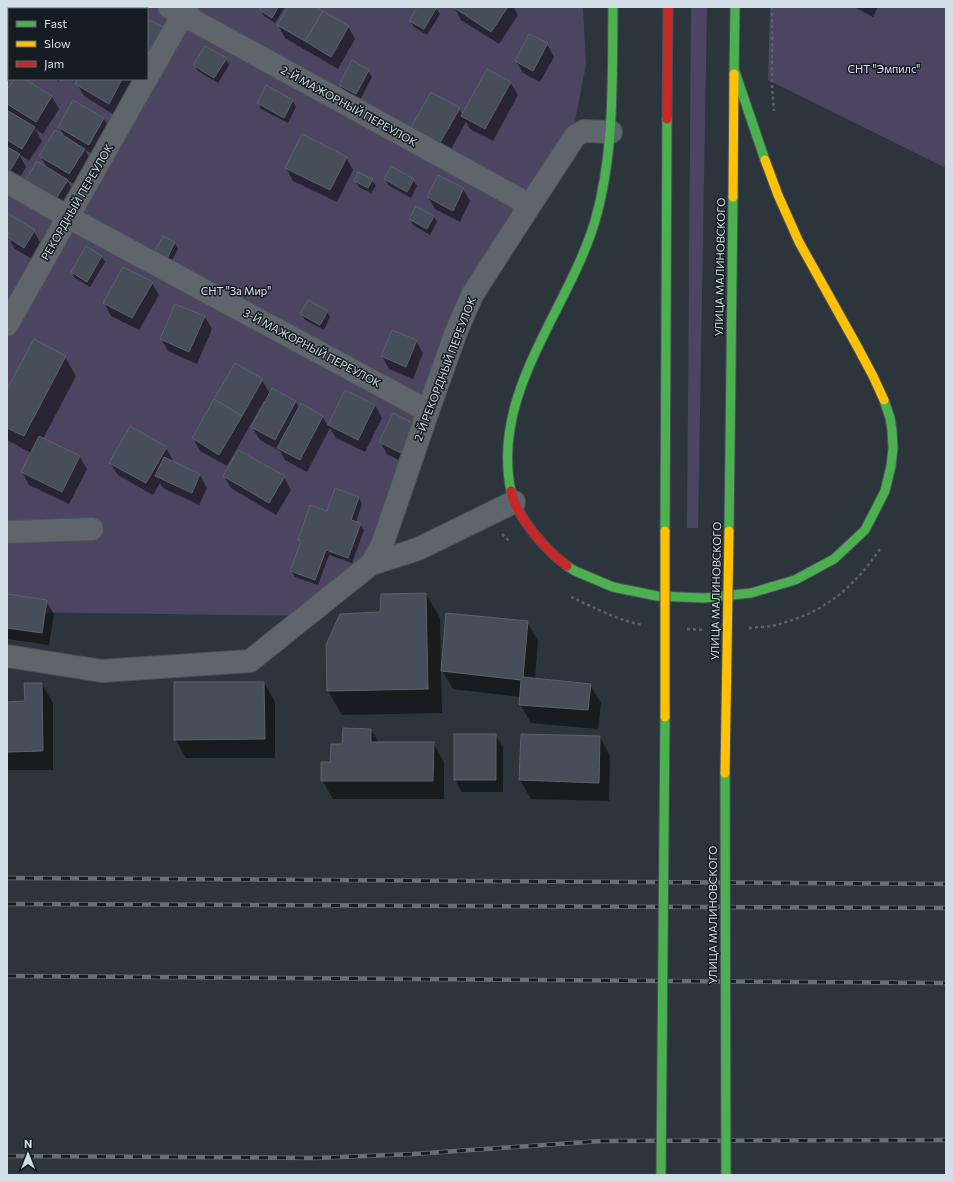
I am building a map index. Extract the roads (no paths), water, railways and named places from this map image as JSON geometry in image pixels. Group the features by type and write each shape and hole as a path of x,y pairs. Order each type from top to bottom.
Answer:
{"highway":[{"path":"613,7 611,132 606,172 599,207 586,247 525,376 512,411 507,442 508,474 514,502 527,525 547,547 572,568 595,580 625,590 658,596 696,598 741,595 768,590 797,580 815,571 843,553 866,529 881,502 891,471 894,444 891,420 882,391 797,239 781,204 734,69"},
{"path":"661,1175 665,756 668,7"},
{"name":"УЛИЦА МАЛИНОВСКОГО","path":"726,1175 725,749 735,7"}],"street":[{"name":"РЕКОРДНЫЙ ПЕРЕУЛОК","path":"148,76 180,10"},
{"name":"2-Й МАЖОРНЫЙ ПЕРЕУЛОК","path":"180,10 530,205"},
{"name":"РЕКОРДНЫЙ ПЕРЕУЛОК","path":"7,325 146,80"},
{"name":"2-Й РЕКОРДНЫЙ ПЕРЕУЛОК","path":"371,564 382,545 456,332 472,294 576,136 584,131 611,132"},
{"name":"3-Й МАЖОРНЫЙ ПЕРЕУЛОК","path":"7,182 68,217 428,411"},
{"path":"7,656 102,671 250,661 371,564 418,549 514,502"},
{"path":"7,532 92,529"}],"railway":[{"path":"7,878 946,884"},
{"path":"7,904 946,908"},
{"path":"7,976 946,983"},
{"path":"7,1156 316,1158 414,1154 602,1141 946,1140"}],"park label":[{"name":"СНТ \"Эмпилс\"","path":"884,69"},
{"name":"СНТ \"За Мир\"","path":"236,291"}]}
